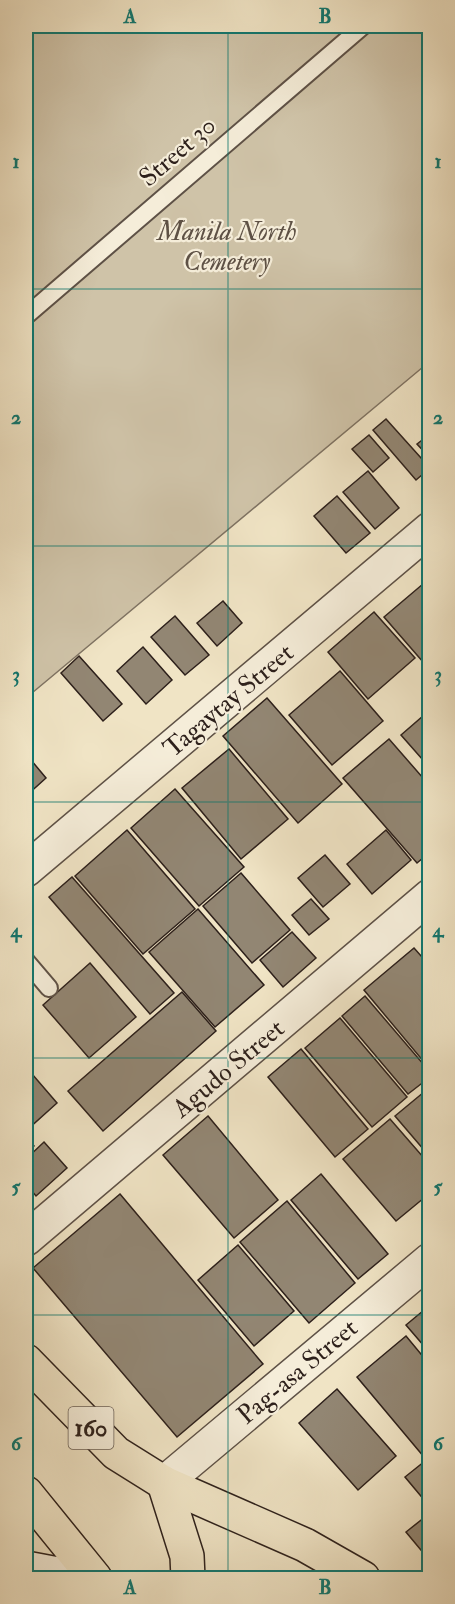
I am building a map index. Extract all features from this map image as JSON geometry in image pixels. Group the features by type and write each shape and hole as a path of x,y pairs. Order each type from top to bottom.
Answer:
{"main road":[{"name":"160","path":"26,1361 116,1453 164,1483"},
{"path":"164,1483 187,1556 188,1578"},
{"path":"164,1483 305,1545 363,1578"},
{"path":"26,1493 96,1578"}],"street":[{"name":"Tagaytay Street","path":"26,870 429,529"},
{"name":"Agudo Street","path":"26,1239 429,897"},
{"name":"Pag-asa Street","path":"164,1483 429,1260"},
{"path":"26,1568 79,1578"}],"lane":[{"name":"Street 30","path":"26,316 363,26"},
{"path":"26,961 49,988"}],"green space":[{"name":"Manila North Cemetery","path":"26,26 429,26 429,362 26,698"}],"building":[{"path":"386,419 430,468 416,480 373,430"},
{"path":"430,434 430,458 417,444"},
{"path":"369,435 389,458 373,472 352,449"},
{"path":"368,471 399,508 375,529 343,492"},
{"path":"337,496 370,533 346,553 314,516"},
{"path":"430,578 430,670 384,617"},
{"path":"223,601 242,623 217,646 197,623"},
{"path":"374,612 415,658 368,699 328,652"},
{"path":"175,616 209,655 185,675 151,637"},
{"path":"143,647 172,680 146,704 117,671"},
{"path":"79,656 122,704 103,721 61,673"},
{"path":"340,671 383,721 332,765 289,715"},
{"path":"267,698 342,784 298,823 223,736"},
{"path":"430,710 430,768 401,735"},
{"path":"389,739 430,786 430,852 417,863 343,778"},
{"path":"229,749 288,819 241,859 182,788"},
{"path":"26,754 46,778 26,796"},
{"path":"175,789 244,867 199,906 131,828"},
{"path":"127,830 195,909 143,954 75,876"},
{"path":"386,830 411,860 372,894 347,864"},
{"path":"325,855 350,884 323,907 298,878"},
{"path":"241,873 290,930 252,963 203,906"},
{"path":"72,877 174,993 150,1014 49,897"},
{"path":"311,899 329,919 309,935 292,915"},
{"path":"198,909 264,985 215,1027 149,952"},
{"path":"292,932 316,958 283,987 260,960"},
{"path":"430,944 430,959 422,951"},
{"path":"414,948 430,966 429,1068 364,990"},
{"path":"90,963 136,1017 89,1058 43,1005"},
{"path":"182,992 216,1031 103,1131 68,1091"},
{"path":"365,996 430,1072 430,1077 408,1094 342,1016"},
{"path":"340,1018 407,1097 372,1127 305,1048"},
{"path":"301,1049 368,1129 335,1157 268,1077"},
{"path":"26,1067 57,1103 28,1129 26,1126"},
{"path":"430,1087 430,1157 395,1116"},
{"path":"208,1116 278,1200 234,1238 163,1155"},
{"path":"390,1119 430,1165 430,1193 396,1221 343,1159"},
{"path":"26,1136 34,1146 26,1153"},
{"path":"44,1142 67,1168 36,1196 26,1184 26,1159"},
{"path":"321,1174 388,1254 358,1279 291,1200"},
{"path":"120,1194 263,1364 177,1437 33,1268"},
{"path":"287,1201 355,1283 309,1323 240,1242"},
{"path":"238,1245 294,1311 254,1346 198,1280"},
{"path":"430,1305 430,1353 406,1325"},
{"path":"406,1336 430,1365 430,1453 424,1457 357,1377"},
{"path":"337,1389 396,1456 358,1490 299,1423"},
{"path":"430,1457 430,1507 405,1477"},
{"path":"430,1513 430,1561 406,1532"}]}
